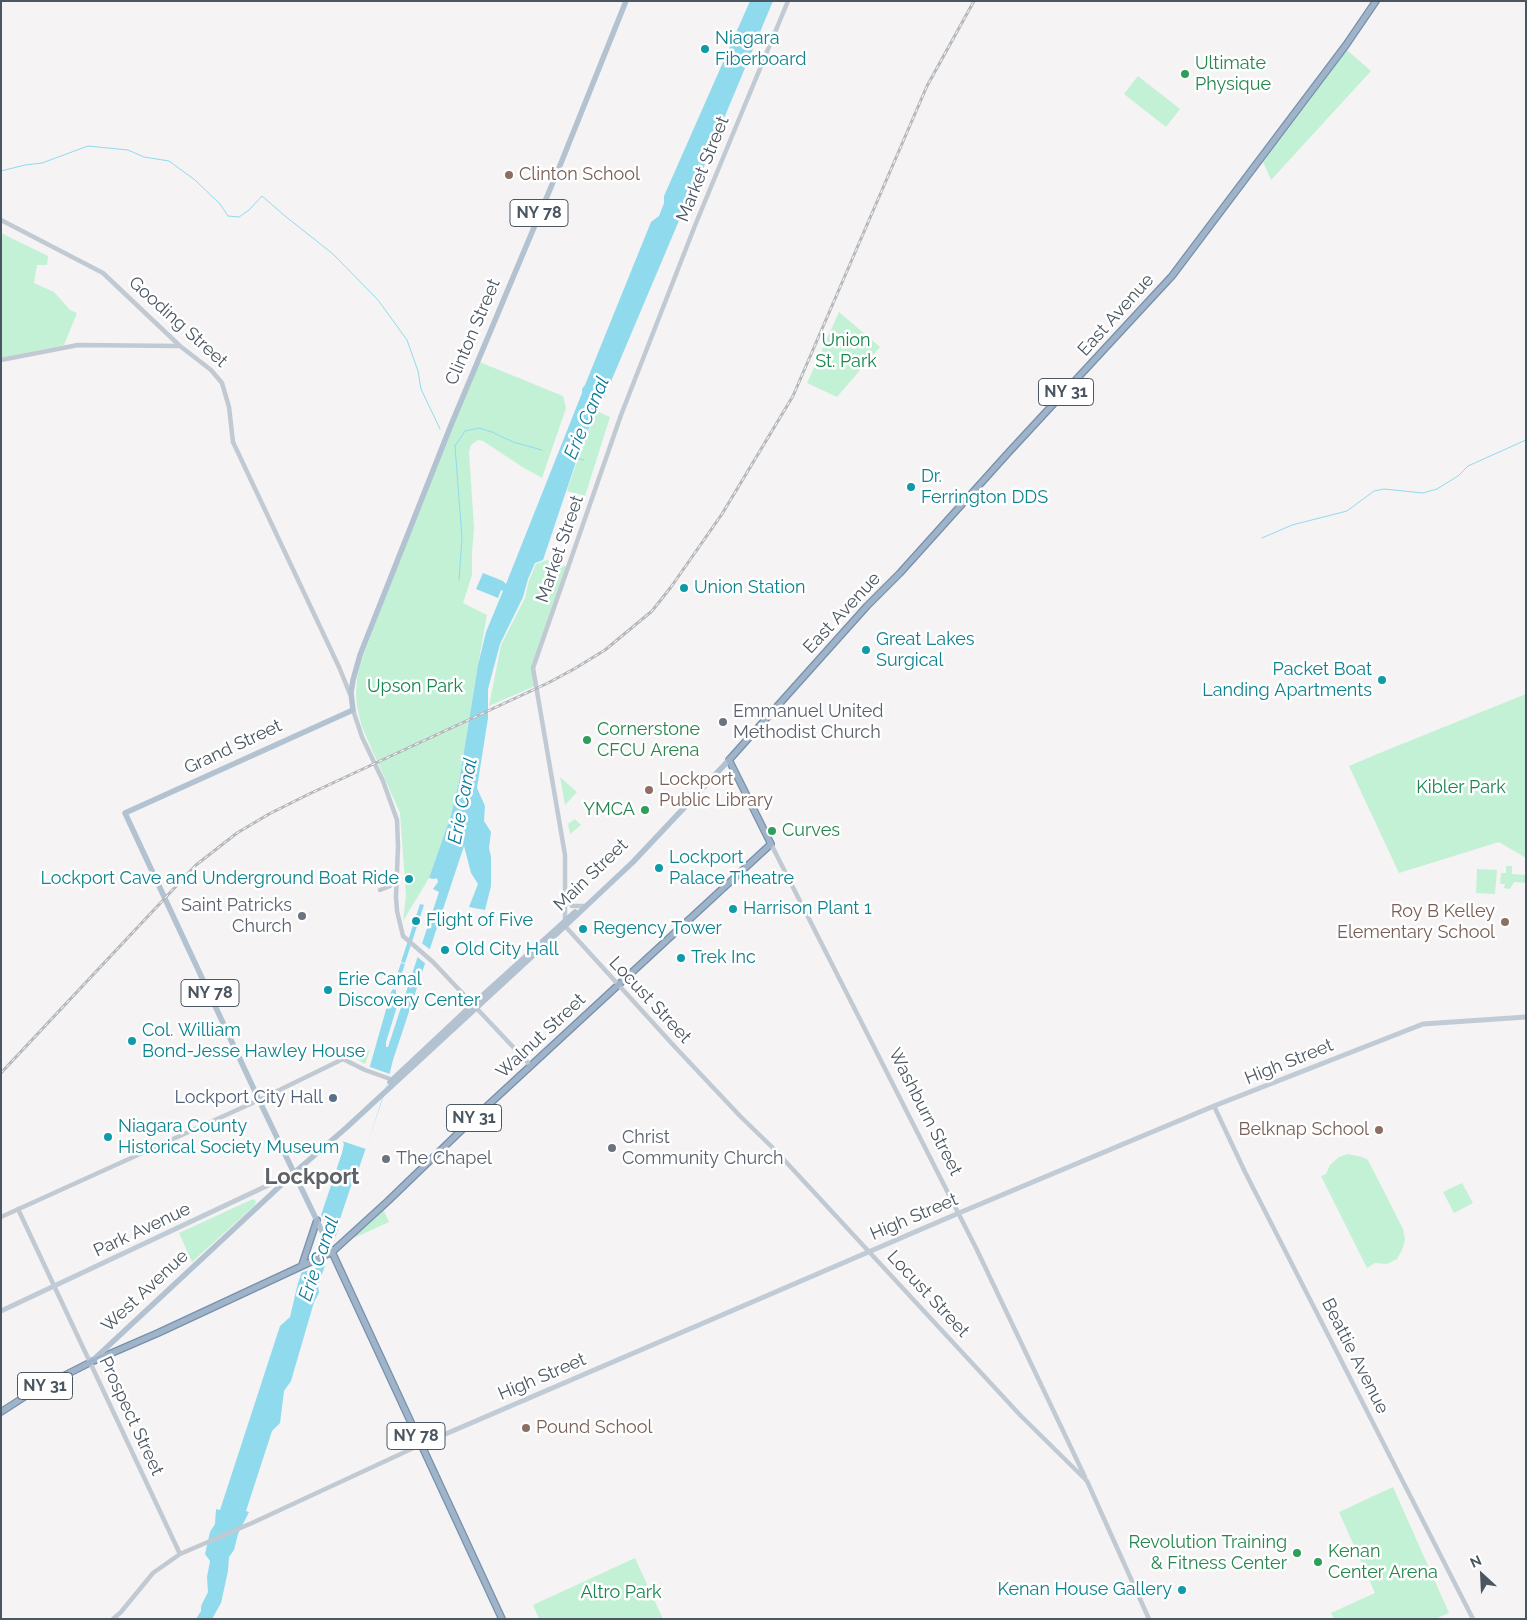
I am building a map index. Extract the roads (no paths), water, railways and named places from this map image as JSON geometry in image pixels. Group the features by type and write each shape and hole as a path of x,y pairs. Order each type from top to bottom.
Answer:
{"highway":[{"name":"East Avenue","path":"729,760 863,611 900,574 1003,458 1172,276 1346,45 1376,1"},
{"name":"Washburn Street","path":"729,760 772,844"},
{"name":"Walnut Street","path":"331,1252 388,1202 530,1066 772,844"},
{"path":"299,1267 316,1217"},
{"name":"NY 31","path":"91,1362 158,1333 331,1252"},
{"name":"NY 78","path":"331,1252 502,1619"},
{"name":"West Avenue","path":"1,1412 32,1392 91,1362"}],"main road":[{"name":"Clinton Street","path":"353,676 451,425 559,168 626,1"},
{"name":"Gooding Street","path":"353,676 353,710"},
{"name":"Grand Street","path":"259,1100 125,813 353,710"},
{"name":"Main Street","path":"324,1146 387,1085 633,862 729,760"},
{"name":"High Street","path":"420,1445 958,1213 1214,1106 1424,1024 1526,1018"},
{"name":"Main Street","path":"294,1172 385,1092 393,1080"},
{"name":"NY 78","path":"259,1100 331,1252"},
{"name":"Park Avenue","path":"1,1311 294,1172"},
{"name":"West Avenue","path":"91,1362 294,1172"}],"street":[{"name":"Market Street","path":"565,924 565,855 534,668 628,395 696,223 788,1"},
{"name":"Gooding Street","path":"1,220 103,273 180,346 211,370 222,383 229,407 233,442 339,667 352,700"},
{"path":"1,360 78,345 180,346"},
{"path":"339,667 348,678 353,676"},
{"name":"Gooding Street","path":"353,710 362,737 383,781 397,820 398,846 395,881 397,911 403,936 433,962 474,1006"},
{"name":"Washburn Street","path":"772,844 958,1213 1087,1481"},
{"path":"380,890 390,886 395,881"},
{"path":"565,897 572,906 583,906"},
{"name":"Locust Street","path":"565,924 618,986 740,1116 774,1149 1021,1416 1087,1481 1149,1619"},
{"path":"474,1006 530,1066"},
{"path":"1,1217 259,1100 343,1059 365,1070 393,1080"},
{"name":"Beattie Avenue","path":"1214,1106 1245,1172 1473,1619"},
{"name":"Prospect Street","path":"18,1209 180,1554"},
{"path":"113,1619 121,1612 153,1572 180,1554 252,1523 420,1445"}],"water":[{"name":"Erie Canal","path":"750,1 773,1 687,207 681,211 678,223 604,398 600,402 581,447 543,560 535,563 523,597 500,644 488,689 488,718 477,788 485,806 484,821 491,832 489,848 491,857 491,886 485,910 469,907 478,884 471,873 464,846 393,1060 385,1092 318,1285 319,1293 314,1302 291,1381 284,1391 280,1423 272,1431 246,1511 249,1512 238,1534 234,1550 229,1557 221,1603 212,1619 196,1619 208,1592 207,1577 210,1561 205,1554 210,1532 215,1524 216,1509 220,1510 280,1326 290,1317 298,1283 342,1153 343,1142 370,1066 391,992 393,989 396,990 396,994 400,997 386,1047 388,1047 439,892 433,889 438,882 437,878 429,878 451,815 459,782 478,665 486,632 503,591 501,590 498,598 476,589 483,573 506,584 582,389 651,222 659,216 664,203 664,196"},
{"path":"420,904 424,905 405,963 401,962"},
{"path":"401,963 405,964 397,988 393,986"}],"waterway":[{"path":"1,171 42,163 88,146 128,150 144,157 169,161 195,180 220,204 228,216 239,217 249,210 262,196 333,254 378,300 407,340 418,371 421,389 440,429"},
{"path":"455,446 465,431 479,428 513,442 542,450"},
{"path":"1262,538 1292,525 1347,511 1374,491 1384,489 1423,493 1437,489 1458,476 1468,466 1526,440"},
{"path":"455,446 462,538 459,580"},
{"name":"Erie Canal","path":"579,459 584,460"}],"railway":[{"path":"1,1073 196,865 237,833 309,794 548,683 605,650 652,611 722,514 793,396 927,86 974,1"}],"place":[{"name":"Niagara Fiberboard","path":"705,49"},
{"name":"Ultimate Physique","path":"1185,74"},
{"name":"Clinton School","path":"509,175"},
{"name":"Dr. Ferrington DDS","path":"911,487"},
{"name":"Union Station","path":"684,588"},
{"name":"Great Lakes Surgical","path":"866,650"},
{"name":"Packet Boat Landing Apartments","path":"1382,680"},
{"name":"Emmanuel United Methodist Church","path":"723,722"},
{"name":"Cornerstone CFCU Arena","path":"587,740"},
{"name":"Lockport Public Library","path":"649,790"},
{"name":"YMCA","path":"645,810"},
{"name":"Curves","path":"772,831"},
{"name":"Lockport Palace Theatre","path":"659,868"},
{"name":"Lockport Cave and Underground Boat Ride","path":"409,879"},
{"name":"Harrison Plant 1","path":"733,909"},
{"name":"Saint Patricks Church","path":"302,916"},
{"name":"Flight of Five","path":"416,921"},
{"name":"Roy B Kelley Elementary School","path":"1505,922"},
{"name":"Regency Tower","path":"583,929"},
{"name":"Old City Hall","path":"445,950"},
{"name":"Trek Inc","path":"681,958"},
{"name":"Erie Canal Discovery Center","path":"328,990"},
{"name":"Col. William Bond-Jesse Hawley House","path":"132,1041"},
{"name":"Lockport City Hall","path":"333,1098"},
{"name":"Belknap School","path":"1379,1130"},
{"name":"Niagara County Historical Society Museum","path":"108,1137"},
{"name":"Christ Community Church","path":"612,1148"},
{"name":"The Chapel","path":"386,1159"},
{"name":"Pound School","path":"526,1428"},
{"name":"Revolution Training & Fitness Center","path":"1297,1553"},
{"name":"Kenan Center Arena","path":"1318,1562"},
{"name":"Kenan House Gallery","path":"1182,1590"}],"district":[{"name":"Lockport","path":"312,1177"}],"park label":[{"name":"Union St. Park","path":"846,351"},
{"name":"Upson Park","path":"415,687"},
{"name":"Kibler Park","path":"1461,788"},
{"name":"Altro Park","path":"621,1593"}]}
